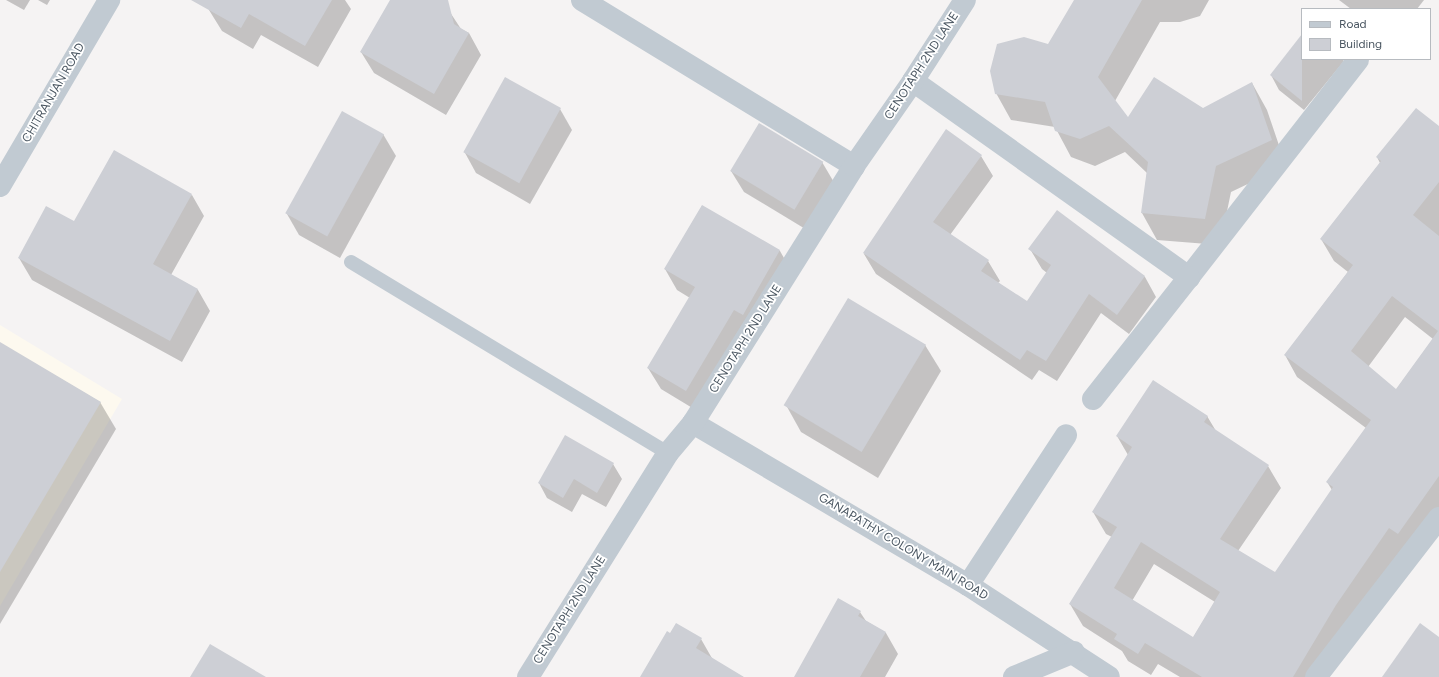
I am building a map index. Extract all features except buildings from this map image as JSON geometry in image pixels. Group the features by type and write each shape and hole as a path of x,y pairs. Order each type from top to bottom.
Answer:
{"street":[{"name":"CHITRANJAN ROAD","path":"0,186 109,0"},
{"path":"582,0 854,166"},
{"name":"CENOTAPH 2ND LANE","path":"528,677 668,453 693,423 854,166 913,81 965,0"},
{"path":"1093,399 1358,60"},
{"path":"913,81 1189,277"},
{"name":"GANAPATHY COLONY MAIN ROAD","path":"693,423 968,585 1074,652 1109,677"},
{"path":"968,585 1066,435"},
{"path":"1316,677 1439,518"},
{"path":"1014,677 1074,652"}],"lane":[{"path":"351,262 668,453"}],"shaded area":[{"path":"0,325 122,399 0,606"}]}
